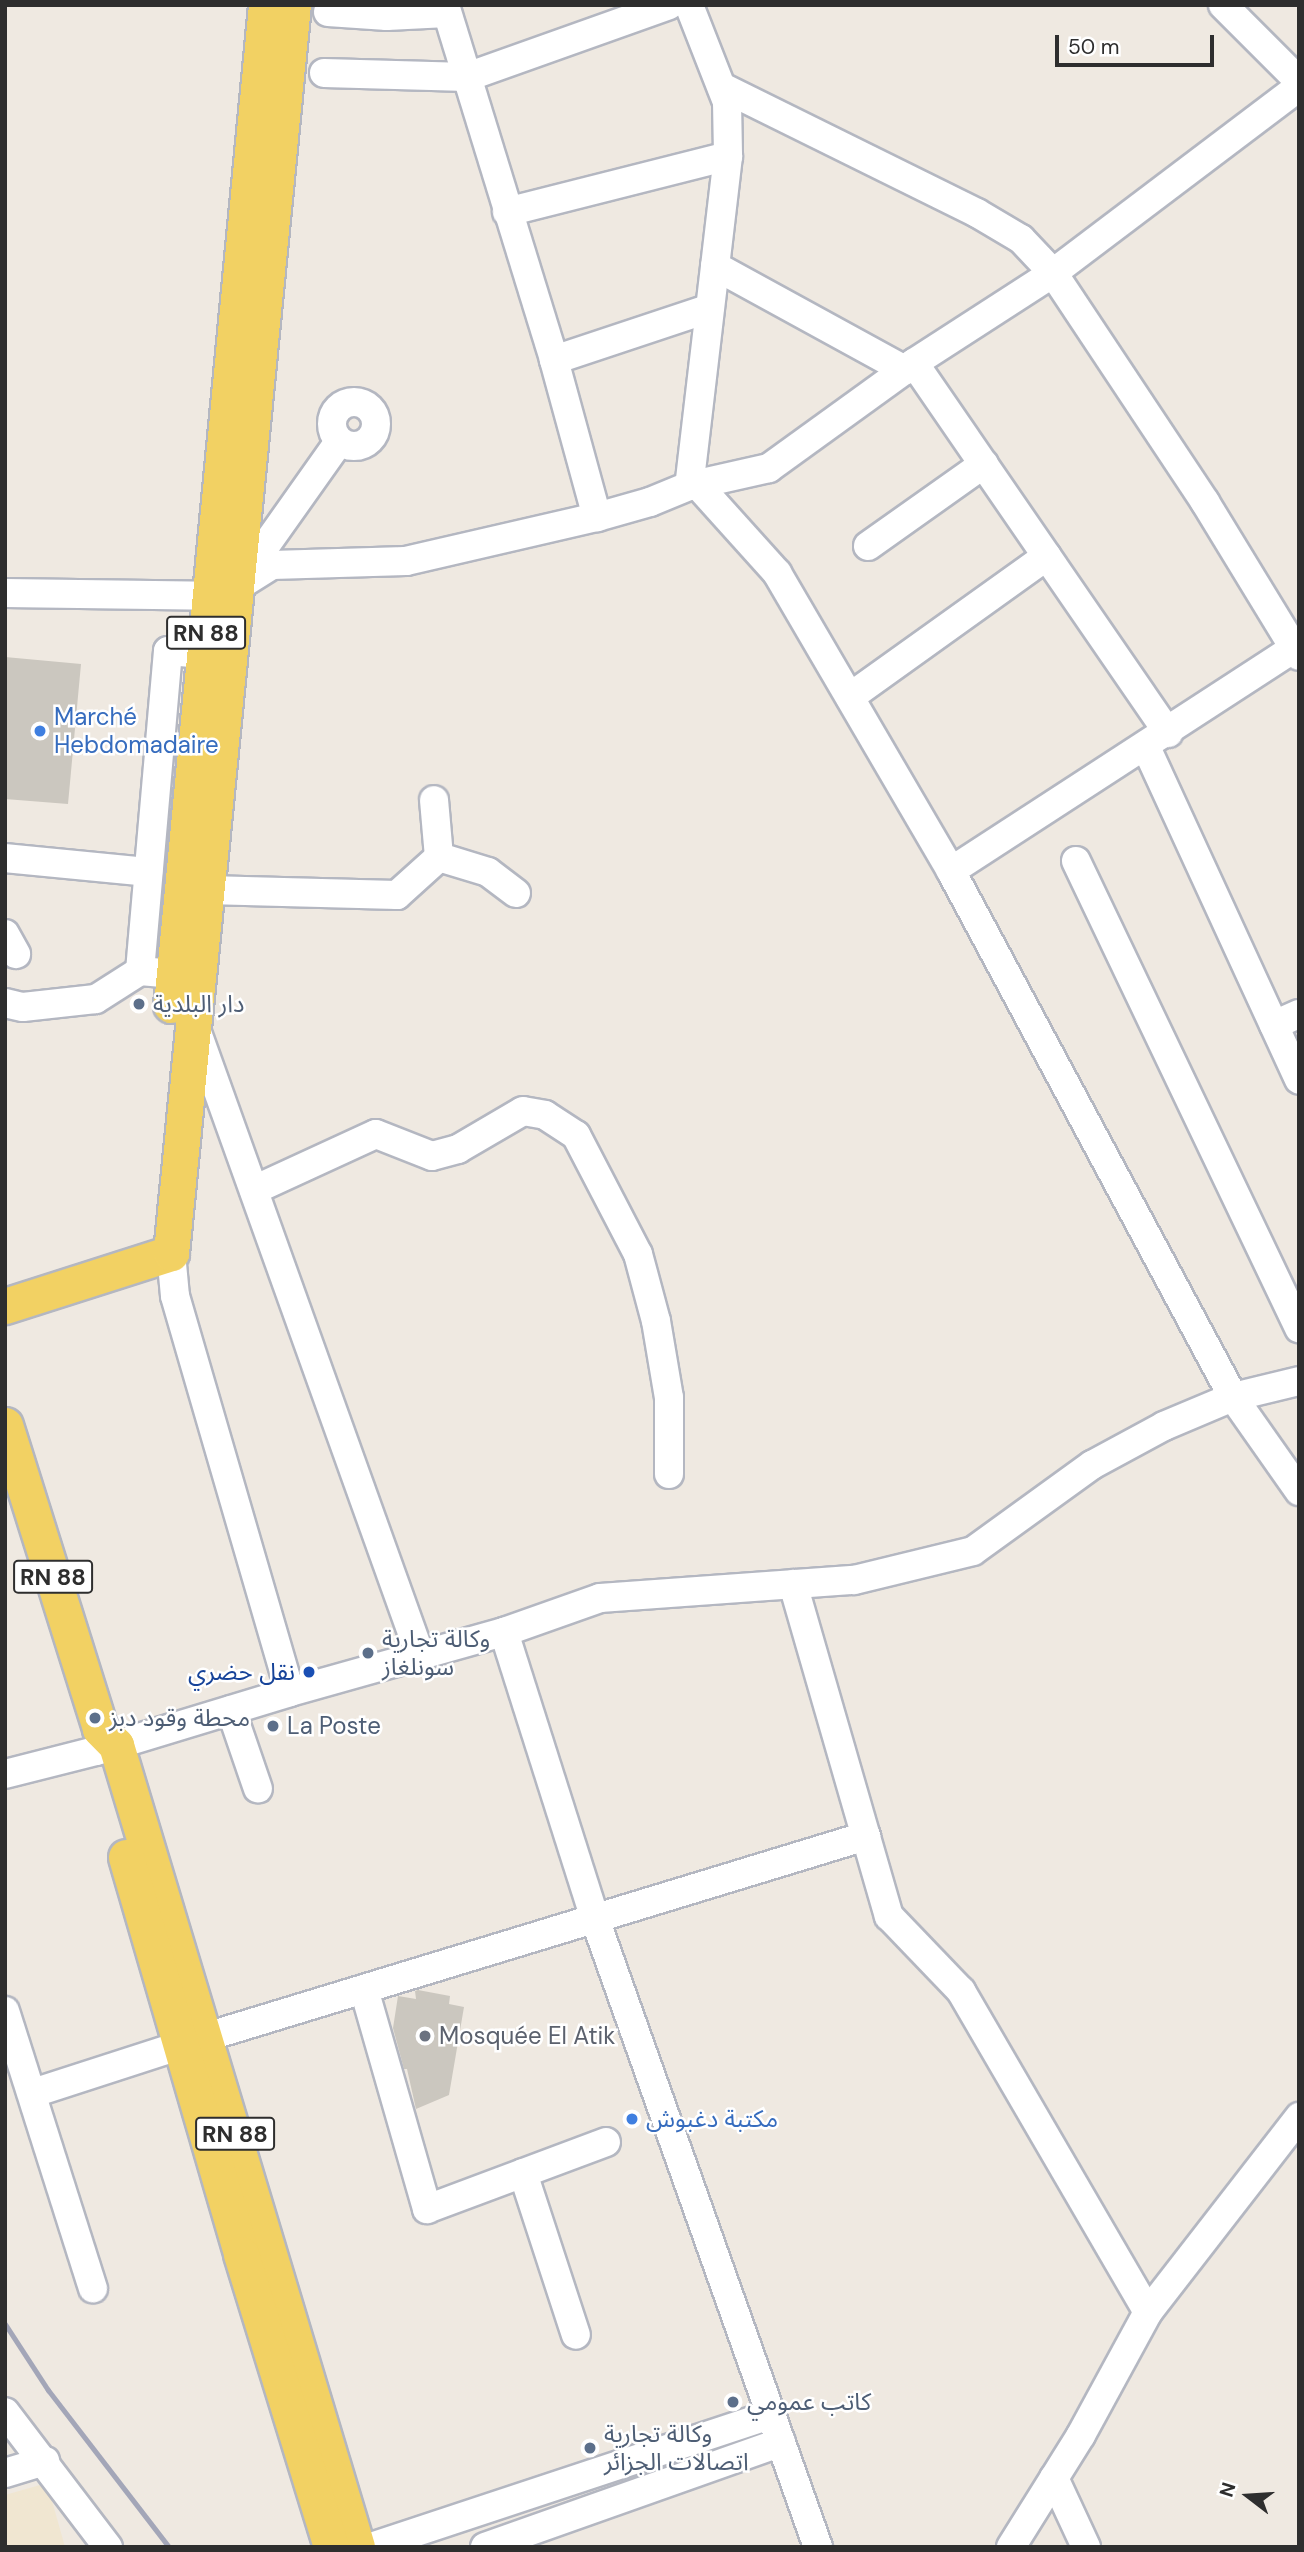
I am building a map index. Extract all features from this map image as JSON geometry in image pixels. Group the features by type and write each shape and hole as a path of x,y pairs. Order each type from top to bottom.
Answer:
{"main road":[{"name":"RN 88","path":"261,198 266,5"},
{"name":"RN 88","path":"159,1256 193,1022 207,890 223,592 261,198 293,5"},
{"name":"RN 88","path":"159,1256 157,973 204,654 223,592"},
{"path":"5,1306 159,1256"},
{"name":"RN 88","path":"5,1425 104,1742 254,2250 331,2547"},
{"name":"RN 88","path":"254,2250 357,2547"}],"street":[{"path":"324,73 467,77 669,5"},
{"path":"689,5 727,102 728,156 693,485 777,573 951,871 1233,1397 1299,1491"},
{"path":"1223,5 1299,81"},
{"path":"328,12 446,9 554,360 597,517"},
{"path":"722,87 977,213 1021,239 1053,274 1205,502 1297,652 951,871"},
{"path":"5,593 223,592 272,565 406,561 597,517 650,502 693,485 769,468 910,367 1053,274 1299,87"},
{"path":"507,212 728,156"},
{"path":"715,266 910,367 984,464 1047,556 1157,740 1287,1020 1299,1079"},
{"path":"554,360 710,307"},
{"path":"223,592 339,442"},
{"path":"867,546 984,464"},
{"path":"850,697 1047,556"},
{"path":"5,1003 23,1007 96,999 157,973 148,872 168,651 204,654"},
{"path":"434,800 439,857"},
{"path":"207,890 397,895 439,857"},
{"path":"439,857 488,872 516,893"},
{"path":"5,858 148,872"},
{"path":"1076,861 1299,1328"},
{"path":"193,1022 419,1655"},
{"path":"254,1190 376,1134 432,1156 458,1149 523,1111 545,1115 576,1135 638,1254 656,1321 669,1398 670,1474"},
{"path":"159,1256 175,1296 290,1692"},
{"path":"5,1774 104,1742 231,1710 504,1632 600,1598 854,1580 972,1551 1092,1465 1164,1426 1233,1397 1299,1381"},
{"path":"793,1584 889,1916 961,1991 1148,2312"},
{"path":"504,1632 596,1919 818,2547"},
{"path":"231,1710 258,1789"},
{"path":"33,2093 193,2041 866,1836"},
{"path":"363,1989 427,2209 606,2142"},
{"path":"5,2011 93,2288"},
{"path":"1011,2547 1054,2478 1148,2312 1299,2117"},
{"path":"523,2173 576,2335"},
{"path":"5,2412 46,2461 108,2547"},
{"path":"371,2547 771,2415"},
{"path":"485,2547 781,2442"},
{"path":"5,2473 46,2461"},
{"path":"1054,2478 1086,2547"}],"shaded area":[{"path":"47,2483 65,2547 5,2547 5,2495"}],"building":[{"name":"Marché Hebdomadaire","path":"5,657 81,664 68,804 5,799"},
{"name":"Mosquée El Atik","path":"415,1991 450,1996 449,2004 464,2007 449,2095 416,2109 407,2069 404,2069 393,2028 398,1996 416,1999"}],"railway":[{"path":"5,2324 48,2390 169,2547"}],"place":[{"name":"Marché Hebdomadaire","path":"40,731"},
{"name":"دار البلدية","path":"139,1004"},
{"name":"وكالة تجارية سونلغاز","path":"368,1653"},
{"name":"نقل حضري","path":"309,1672"},
{"name":"محطة وقود دبز","path":"95,1718"},
{"name":"La Poste","path":"273,1726"},
{"name":"Mosquée El Atik","path":"425,2036"},
{"name":"مكتبة دغبوش","path":"632,2119"},
{"name":"كاتب عمومي","path":"733,2402"},
{"name":"وكالة تجارية اتصالات الجزائر","path":"590,2448"}]}
